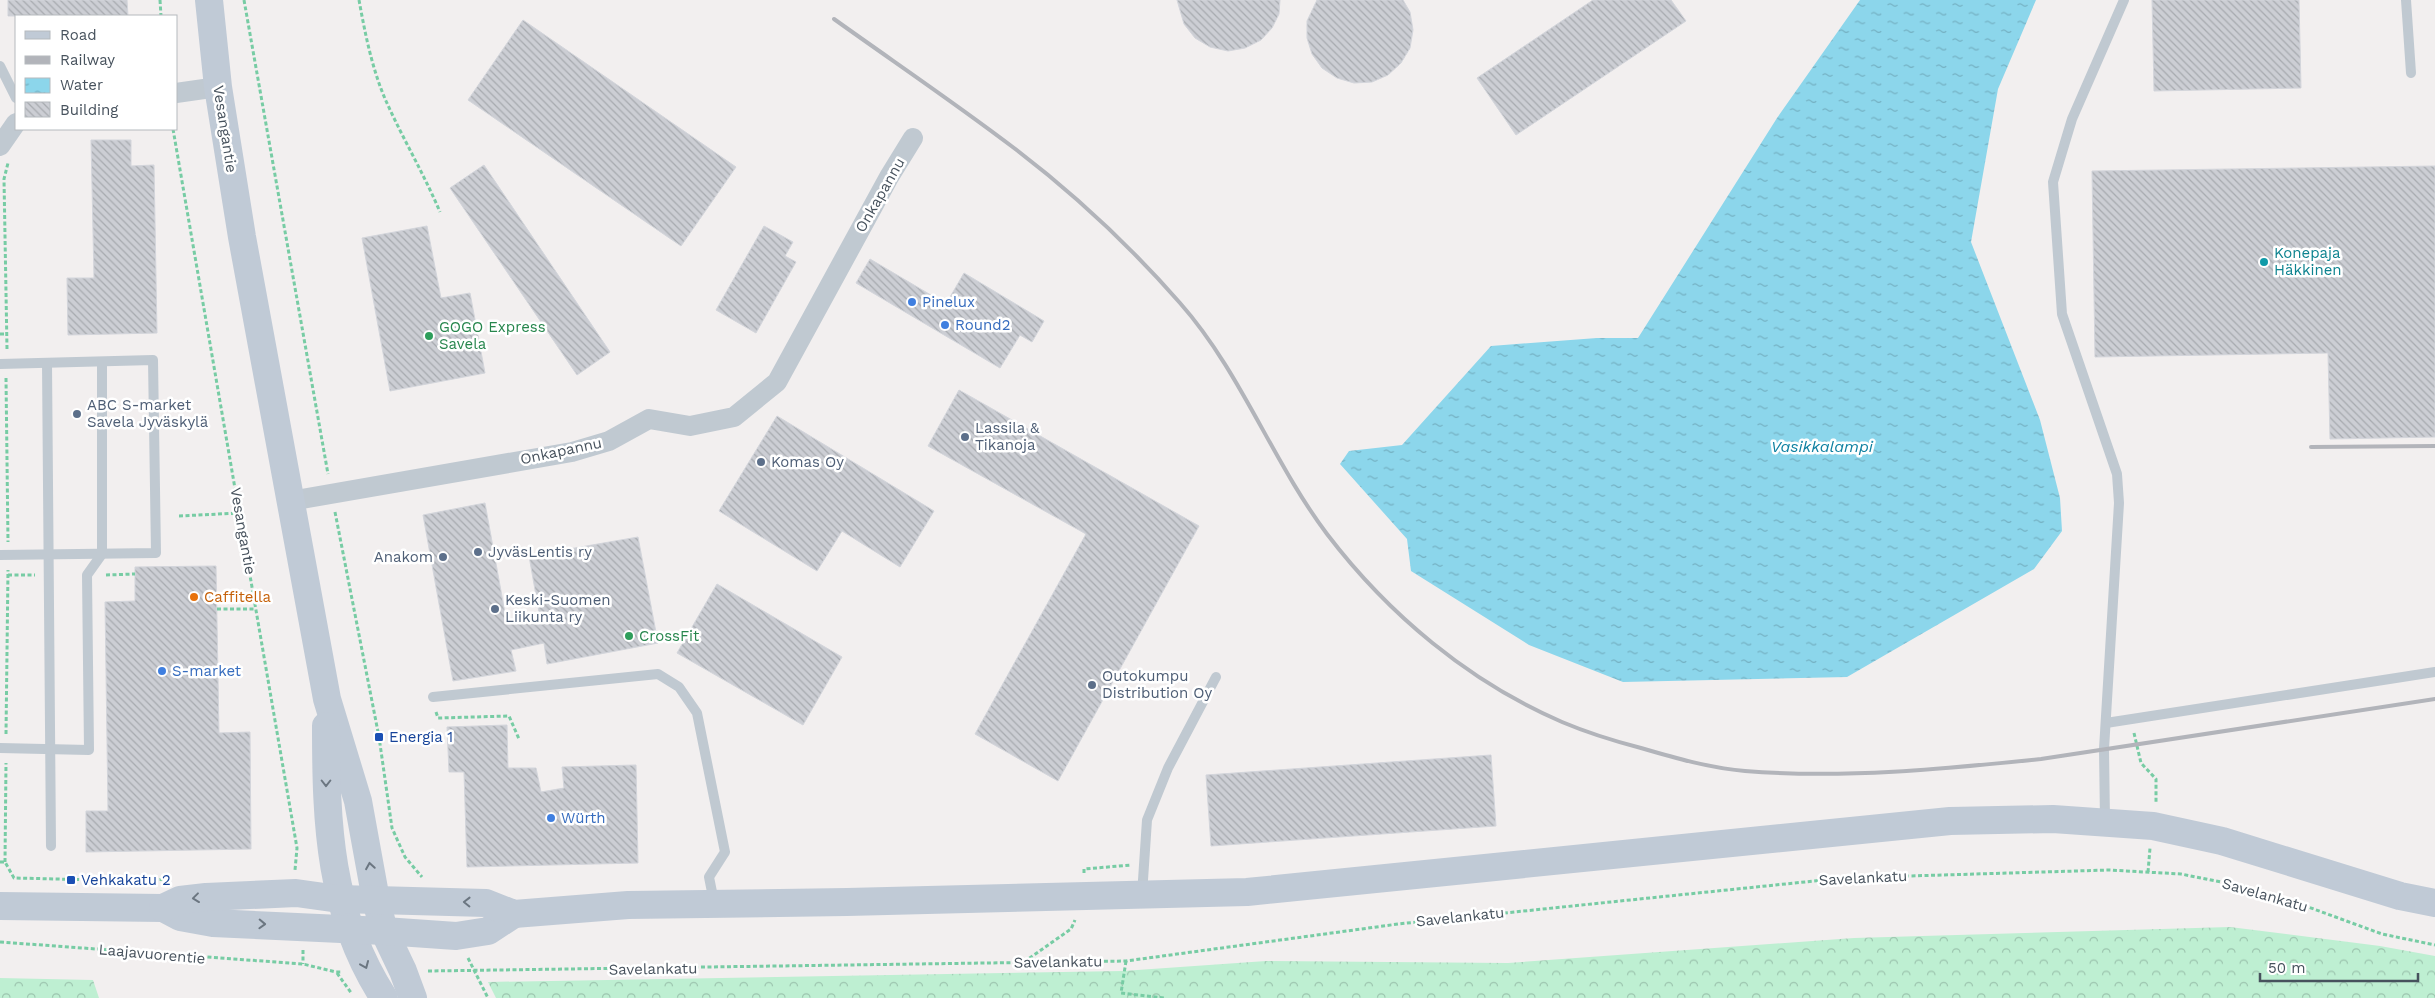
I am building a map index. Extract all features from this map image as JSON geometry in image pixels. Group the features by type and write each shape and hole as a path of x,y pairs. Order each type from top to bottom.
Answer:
{"main road":[{"name":"Vesangantie","path":"209,0 218,87 242,237 326,699 358,800 376,900 384,930 413,998"},
{"name":"Vesangantie","path":"326,699 326,806 340,899 366,970 384,998"},
{"path":"0,906 163,908 180,900 206,897 296,893 340,899 486,903 514,914 628,905 1247,892 1950,821 2053,819 2153,826 2222,841 2400,896 2435,903"},
{"path":"163,908 180,917 213,923 384,930 456,936 488,931 514,914"}],"street":[{"path":"178,93 218,87"},
{"path":"4,152 15,125"},
{"name":"Onkapannu","path":"290,501 572,452 609,441 649,419 690,426 734,417 777,382 889,177 913,138"}],"lane":[{"path":"2105,822 2106,723 2119,503 2117,474 2062,314 2053,182 2072,119 2124,0"},
{"path":"2406,0 2411,72"},
{"path":"0,66 15,96"},
{"path":"3,364 153,360 156,553 49,556 4,555"},
{"path":"3,748 89,750 87,575 102,554 102,362"},
{"path":"47,363 52,846"},
{"path":"2106,723 2435,672"},
{"path":"433,697 658,674 679,687 697,713 725,852 709,877 714,904"},
{"path":"1142,895 1147,820 1168,768 1216,677"}],"path":[{"path":"160,0 161,15"},
{"path":"359,0 367,40 386,100 425,176 440,212"},
{"name":"Vesangantie","path":"173,130 297,848 294,875 296,893"},
{"path":"4,152 7,334 3,364 7,430 4,555 2,862 14,878 140,881 174,878"},
{"path":"0,334 7,334"},
{"path":"0,430 7,430"},
{"path":"179,516 240,513"},
{"path":"217,609 256,609"},
{"path":"433,697 438,718 510,716 519,739"},
{"path":"2132,720 2135,745 2141,764 2156,779 2157,794 2148,872"},
{"name":"Savelankatu","path":"488,998 476,972 1126,961 1398,924 1843,878 2109,870 2181,874 2241,886 2300,904 2382,934 2435,944"},
{"name":"Laajavuorentie","path":"0,942 303,964 302,926"},
{"path":"1126,961 1121,993 1165,998"},
{"path":"336,972 355,998"}],"green space":[{"path":"2230,927 2380,946 2435,956 2435,998 496,998 488,982 1123,971 1266,961 1508,963 1854,938"},
{"path":"0,978 93,980 99,998 0,998"}],"water":[{"name":"Vasikkalampi","path":"1860,0 2036,0 1998,89 1971,242 2040,420 2060,498 2062,531 2034,569 1847,677 1623,682 1529,645 1411,571 1407,539 1340,464 1349,451 1402,445 1491,346 1597,338 1638,338 1777,118"}],"building":[{"path":"8,0 127,0 128,15 8,16"},
{"path":"1177,0 1280,0 1279,14 1272,28 1261,40 1245,48 1228,51 1210,47 1195,38 1184,24"},
{"path":"1317,0 1403,0 1410,12 1413,30 1410,48 1401,63 1388,75 1372,82 1354,83 1337,78 1322,68 1312,54 1307,38 1307,21"},
{"path":"1593,0 1671,0 1686,21 1516,135 1477,78"},
{"path":"2152,0 2299,0 2301,88 2154,91"},
{"path":"523,20 736,167 681,246 468,100"},
{"path":"91,140 131,140 131,166 154,165 157,333 68,335 67,278 94,278"},
{"path":"484,165 610,352 577,375 450,188"},
{"name":"Konepaja Häkkinen","path":"2435,166 2435,437 2330,439 2328,353 2095,357 2092,171"},
{"name":"GOGO Express Savela","path":"427,226 441,298 470,293 485,373 390,391 362,238"},
{"path":"764,226 793,242 785,256 796,262 756,333 716,310"},
{"path":"870,259 946,304 964,273 1044,321 1032,342 1020,335 1000,368 856,283"},
{"path":"959,390 1199,526 1058,781 975,734 1086,534 928,446"},
{"path":"777,416 934,511 900,567 842,531 817,571 719,511"},
{"path":"485,503 507,624 540,618 529,556 638,537 658,643 547,664 544,643 511,650 516,671 453,681 423,515"},
{"name":"S-market","path":"216,566 219,733 250,732 251,849 86,852 86,811 108,811 105,602 135,601 135,567"},
{"path":"717,584 842,657 803,725 677,653"},
{"name":"Würth","path":"507,725 508,768 536,768 541,792 564,788 562,767 636,765 638,863 467,867 464,772 449,772 447,727"},
{"path":"1491,755 1496,826 1211,846 1206,775"}],"railway":[{"path":"834,19 1014,148 1058,183 1122,241 1180,303 1202,330 1239,387 1307,506 1327,534 1376,592 1432,643 1463,666 1528,706 1562,722 1621,743 1719,768 1819,774 1893,772 2041,759 2435,699"},
{"path":"2311,447 2435,446"}],"place":[{"name":"Konepaja Häkkinen","path":"2264,262"},
{"name":"Pinelux","path":"912,302"},
{"name":"Round2","path":"945,325"},
{"name":"GOGO Express Savela","path":"429,336"},
{"name":"ABC S-market Savela Jyväskylä","path":"77,414"},
{"name":"Lassila & Tikanoja","path":"965,437"},
{"name":"Komas Oy","path":"761,462"},
{"name":"JyväsLentis ry","path":"478,552"},
{"name":"Anakom","path":"443,557"},
{"name":"Caffitella","path":"194,597"},
{"name":"Keski-Suomen Liikunta ry","path":"495,609"},
{"name":"CrossFit","path":"629,636"},
{"name":"S-market","path":"162,671"},
{"name":"Outokumpu Distribution Oy","path":"1092,685"},
{"name":"Energia 1","path":"379,737"},
{"name":"Würth","path":"551,818"},
{"name":"Vehkakatu 2","path":"71,880"}]}
